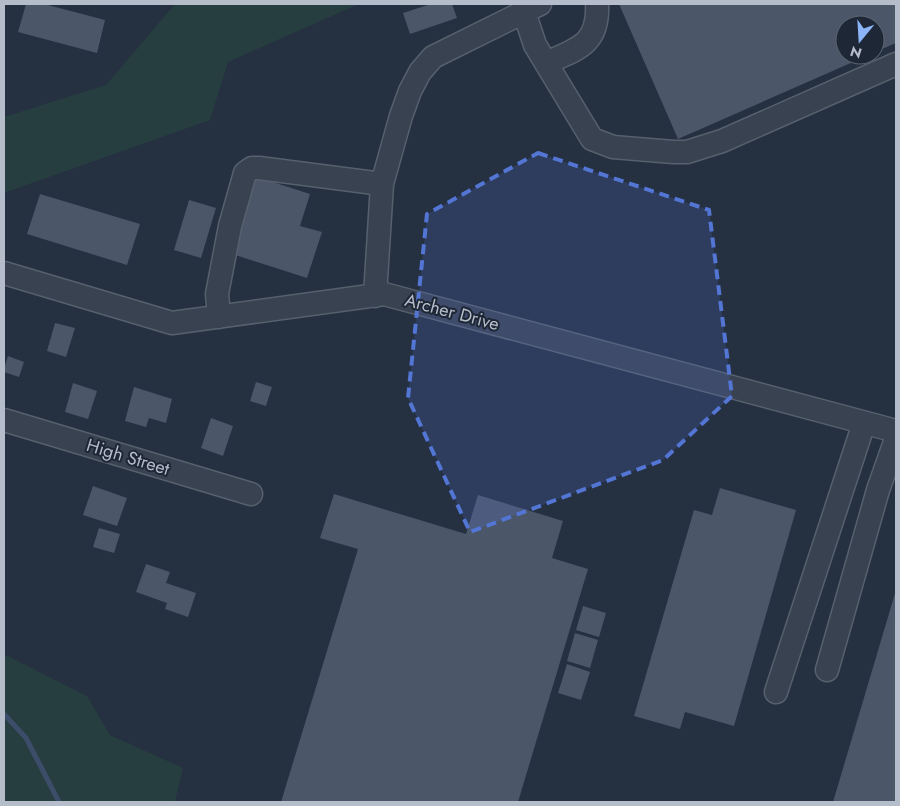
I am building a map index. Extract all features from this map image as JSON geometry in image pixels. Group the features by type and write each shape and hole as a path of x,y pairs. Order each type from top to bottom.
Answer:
{"street":[{"path":"546,63 580,48 592,36 596,24 597,4"},
{"path":"375,296 382,184 401,116 410,91 420,72 433,57 532,8 535,45 592,139 613,147 687,152 722,141 896,64"},
{"path":"219,317 217,294 230,226 245,173 252,168 259,168 382,184"},
{"name":"Archer Drive","path":"4,273 172,323 384,294 896,431"},
{"name":"High Street","path":"4,420 252,494"},
{"path":"776,692 864,423"},
{"path":"828,670 887,493 896,439"}],"highlighted area":[{"path":"538,153 709,210 732,396 663,460 470,532 408,398 427,214"}],"green space":[{"path":"175,4 359,4 228,62 210,120 4,193 4,117 106,85"},
{"path":"4,654 87,696 110,735 183,768 175,802 4,802"}],"building":[{"path":"26,4 44,4 105,20 97,53 18,32"},
{"path":"431,4 452,4 457,18 410,34 403,13"},
{"path":"619,4 896,4 896,43 885,48 885,15 835,15 835,65 846,65 678,139"},
{"path":"251,175 310,194 300,226 322,232 307,278 226,252"},
{"path":"40,194 140,224 127,265 27,234"},
{"path":"189,200 216,208 201,258 174,250"},
{"path":"55,323 75,328 66,357 47,351"},
{"path":"8,356 24,362 19,377 4,372"},
{"path":"256,382 272,387 266,406 250,401"},
{"path":"73,383 97,391 88,419 65,412"},
{"path":"134,387 172,399 166,423 149,418 146,427 125,421"},
{"path":"211,418 233,426 223,456 201,448"},
{"path":"93,486 127,498 117,526 83,515"},
{"path":"720,488 796,510 734,726 685,712 680,729 634,716 694,510 712,515"},
{"path":"334,494 466,534 478,495 563,521 552,558 588,569 518,802 281,802 358,549 320,538"},
{"path":"99,528 120,534 114,553 93,547"},
{"path":"146,564 170,572 166,583 196,593 188,617 165,609 167,603 136,592"},
{"path":"896,590 896,802 833,802"},
{"path":"583,606 606,613 599,637 576,630"},
{"path":"575,633 598,640 590,668 567,661"},
{"path":"567,664 590,672 581,700 558,693"}],"waterway":[{"path":"4,714 26,738 59,802"}]}
